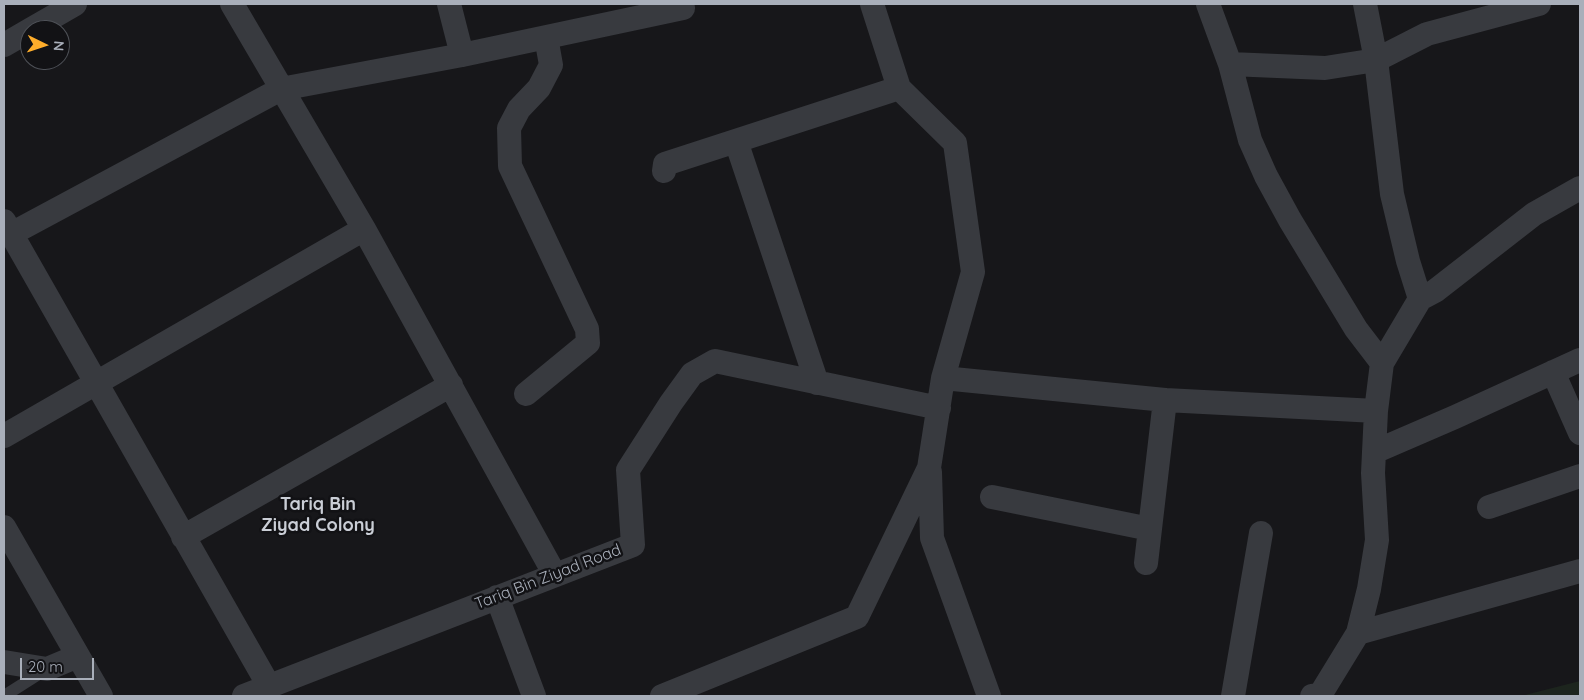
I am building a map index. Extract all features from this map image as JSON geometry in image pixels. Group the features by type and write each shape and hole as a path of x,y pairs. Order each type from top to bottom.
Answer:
{"street":[{"path":"48,20 76,4"},
{"path":"232,4 364,229 555,574"},
{"path":"449,4 462,55"},
{"path":"872,4 899,88 954,143 973,272 944,378 929,468 932,538 989,696"},
{"path":"1208,4 1230,64 1250,140 1266,176 1290,220 1356,329 1382,364"},
{"path":"1365,4 1376,60 1392,194 1408,261 1420,300"},
{"path":"1230,64 1325,68 1376,60 1427,34 1539,4"},
{"path":"269,686 8,227 281,89 462,55 683,8"},
{"path":"4,45 20,36"},
{"path":"526,394 588,343 587,329 510,166 509,128 519,109 539,88 551,66 546,37"},
{"path":"664,171 665,164 899,88"},
{"path":"736,141 817,383"},
{"path":"1312,696 1320,695 1358,632 1369,589 1377,540 1373,473 1376,410 1382,364 1420,300 1435,292 1534,214 1580,188"},
{"path":"4,436 364,229"},
{"path":"1374,452 1580,360"},
{"name":"Tariq Bin Ziyad Road","path":"244,696 632,544 628,470 670,403 692,374 715,361 939,408"},
{"path":"1553,372 1580,433"},
{"path":"944,378 1165,400 1376,410"},
{"path":"184,537 451,385"},
{"path":"1146,563 1165,400"},
{"path":"662,696 857,618 929,468"},
{"path":"1488,507 1580,476"},
{"path":"992,497 1150,529"},
{"path":"4,527 101,696"},
{"path":"1233,696 1261,533"},
{"path":"1358,632 1580,571"},
{"path":"497,597 534,696"},
{"path":"4,662 47,669 78,656"}],"lane":[{"path":"4,696 47,669"}],"shaded area":[{"path":"1580,681 1580,696 1521,696"}],"district":[{"name":"Tariq Bin Ziyad Colony","path":"318,515"}]}
